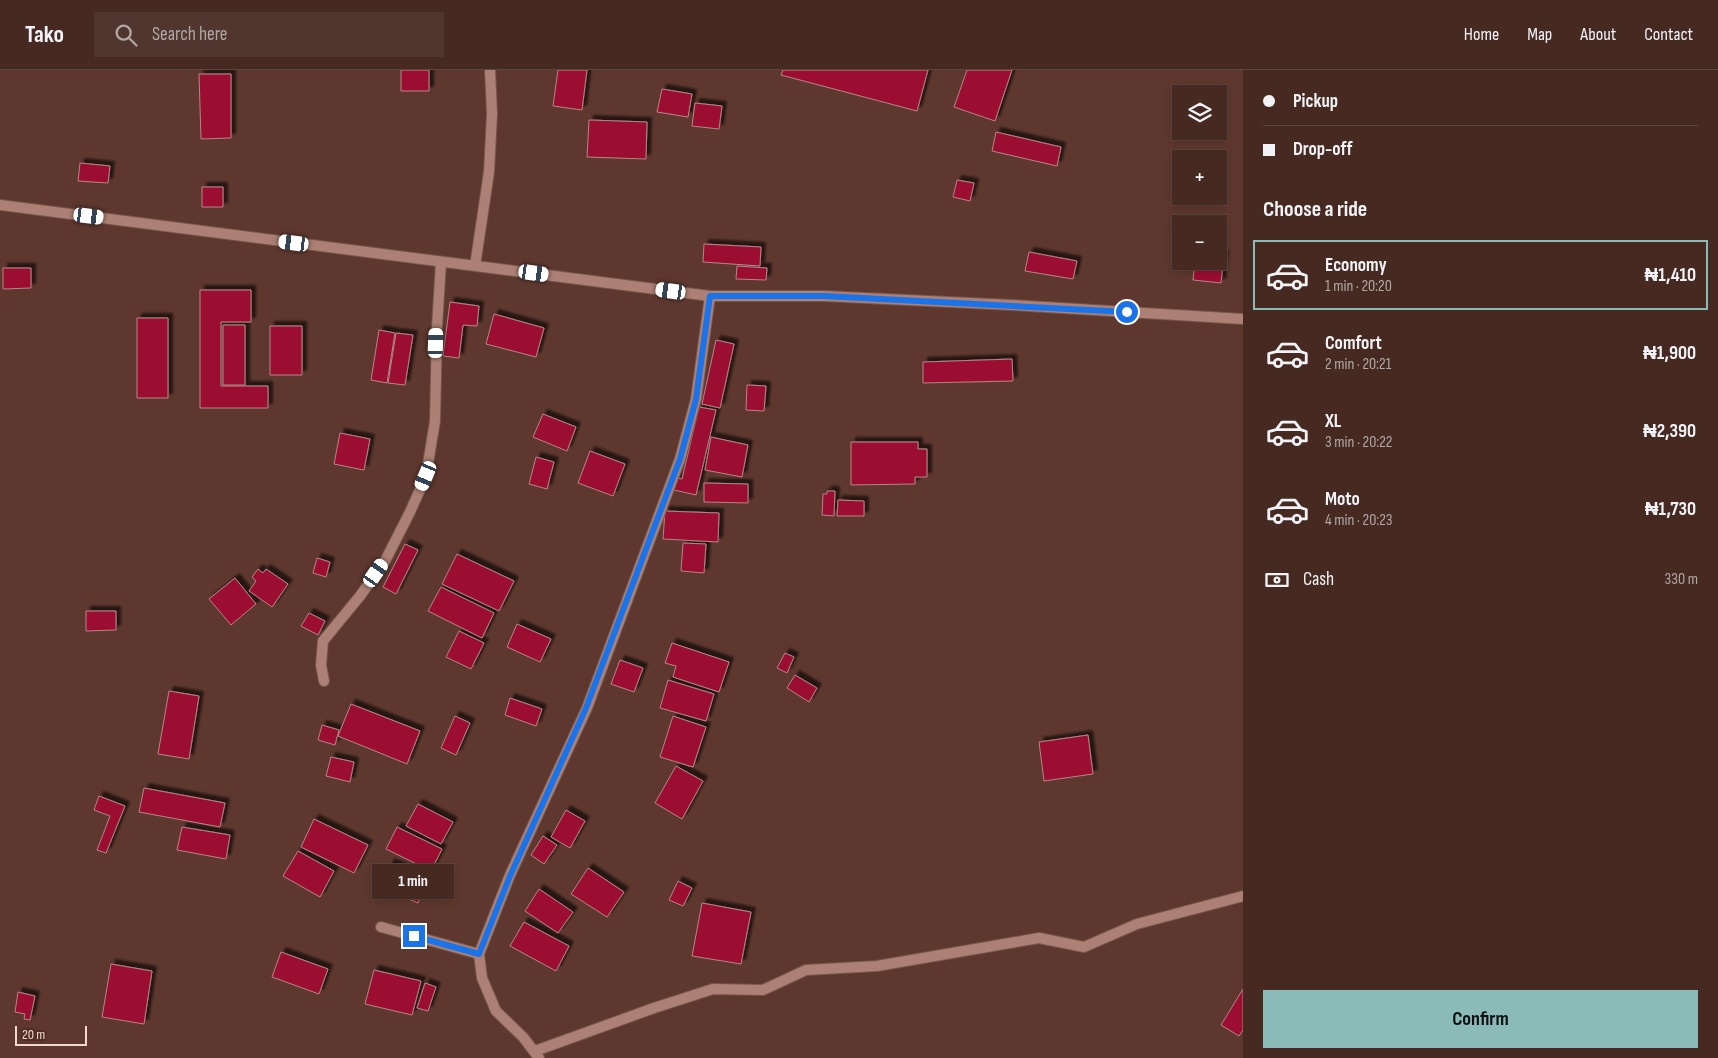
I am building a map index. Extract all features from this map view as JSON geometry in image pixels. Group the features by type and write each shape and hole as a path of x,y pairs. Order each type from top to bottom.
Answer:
{"street":[{"path":"475,266 489,172 492,114 490,70"},
{"path":"0,205 710,296 824,296 1243,319"},
{"path":"324,681 321,666 323,641 360,596 384,561 410,512 426,476 435,421 437,327 442,262"},
{"path":"710,296 696,399 680,459 586,708 510,876 479,954 482,978 496,1010 523,1037 537,1055 654,1008 713,989 763,990 806,970 877,966 1039,938 1084,947 1137,924 1243,896"},
{"path":"381,927 479,954"}],"building":[{"path":"401,70 429,70 429,91 401,91"},
{"path":"558,70 587,70 582,110 553,106"},
{"path":"783,70 928,70 917,111 781,75"},
{"path":"967,70 1012,70 995,121 954,107"},
{"path":"199,74 231,74 231,138 201,139"},
{"path":"662,89 692,94 688,117 657,112"},
{"path":"695,103 722,106 719,129 692,126"},
{"path":"589,120 647,122 646,159 587,157"},
{"path":"996,132 1061,147 1057,166 992,151"},
{"path":"80,163 110,166 108,183 78,181"},
{"path":"957,180 974,183 970,201 953,197"},
{"path":"202,187 223,187 223,207 202,207"},
{"path":"704,244 761,247 760,266 703,262"},
{"path":"1029,252 1077,261 1073,279 1025,271"},
{"path":"737,266 767,268 766,280 736,279"},
{"path":"3,268 31,268 31,288 3,289"},
{"path":"1194,270 1222,270 1221,283 1193,280"},
{"path":"200,290 251,290 251,322 221,322 221,386 268,386 268,408 200,408"},
{"path":"450,302 479,306 477,326 463,325 459,358 443,356"},
{"path":"494,314 544,328 536,357 486,344"},
{"path":"137,318 168,318 168,398 137,398"},
{"path":"223,325 245,325 245,385 223,385"},
{"path":"270,326 302,326 302,375 270,375"},
{"path":"379,330 395,333 387,383 371,380"},
{"path":"396,333 413,335 405,385 388,383"},
{"path":"716,340 734,344 720,408 702,404"},
{"path":"1012,359 1013,381 923,383 923,362"},
{"path":"747,385 766,386 764,411 746,410"},
{"path":"699,407 716,410 696,495 674,490 677,478 682,479"},
{"path":"543,414 576,427 567,451 533,437"},
{"path":"340,433 370,439 364,470 334,464"},
{"path":"711,437 748,445 742,477 705,470"},
{"path":"851,442 918,442 918,449 927,449 927,477 915,477 915,484 851,485"},
{"path":"590,451 625,464 613,496 578,483"},
{"path":"536,457 554,462 547,489 529,484"},
{"path":"704,483 748,484 748,503 704,502"},
{"path":"827,491 835,491 834,516 822,515 823,494 827,494"},
{"path":"838,500 864,501 864,516 837,516"},
{"path":"665,511 719,513 718,542 663,539"},
{"path":"683,543 706,544 704,573 681,571"},
{"path":"405,544 418,550 396,594 383,587"},
{"path":"457,554 514,581 499,611 442,584"},
{"path":"317,558 330,562 326,577 313,573"},
{"path":"258,569 263,573 266,569 288,584 272,607 249,591 256,581 252,577"},
{"path":"235,578 256,604 231,625 209,599"},
{"path":"441,587 494,613 482,638 428,611"},
{"path":"86,611 116,611 116,630 86,631"},
{"path":"309,613 325,621 318,635 301,626"},
{"path":"517,624 551,639 540,662 507,647"},
{"path":"459,631 484,643 471,669 446,657"},
{"path":"672,643 729,662 719,692 673,677 676,666 665,663"},
{"path":"785,653 794,657 787,673 777,668"},
{"path":"620,660 643,668 634,692 611,684"},
{"path":"795,675 817,688 809,702 787,688"},
{"path":"668,680 714,694 706,721 660,708"},
{"path":"169,691 199,696 189,759 158,754"},
{"path":"510,698 542,709 536,726 505,715"},
{"path":"351,704 420,731 407,764 338,736"},
{"path":"455,716 470,723 456,755 441,748"},
{"path":"673,716 706,727 693,767 660,757"},
{"path":"322,725 339,730 335,745 318,740"},
{"path":"1088,735 1093,774 1044,781 1039,742"},
{"path":"331,757 354,762 350,782 326,776"},
{"path":"676,766 703,781 682,819 655,803"},
{"path":"144,788 225,803 220,827 139,812"},
{"path":"99,796 125,806 106,853 97,850 110,816 94,810"},
{"path":"418,804 453,822 441,844 406,826"},
{"path":"566,810 585,821 570,848 551,837"},
{"path":"314,819 368,845 354,873 301,847"},
{"path":"182,827 230,835 226,859 177,850"},
{"path":"397,827 442,849 431,871 386,849"},
{"path":"543,836 557,845 544,864 531,855"},
{"path":"298,851 334,871 320,897 283,876"},
{"path":"390,863 429,879 418,903 380,887"},
{"path":"588,868 624,892 607,917 571,894"},
{"path":"678,881 692,888 683,906 669,900"},
{"path":"539,889 573,912 558,933 525,911"},
{"path":"702,903 751,912 741,964 692,956"},
{"path":"524,922 569,946 556,971 510,946"},
{"path":"281,952 328,969 319,994 272,977"},
{"path":"111,964 152,971 144,1024 102,1017"},
{"path":"374,970 421,981 412,1015 365,1004"},
{"path":"425,983 436,987 428,1011 417,1008"},
{"path":"1243,989 1243,1030 1239,1036 1221,1025"},
{"path":"18,992 35,996 30,1020 24,1019 25,1014 15,1012"}],"route":[{"path":"414,936 479,954 510,876 586,708 680,459 696,399 710,296 824,296 1127,312"}]}
